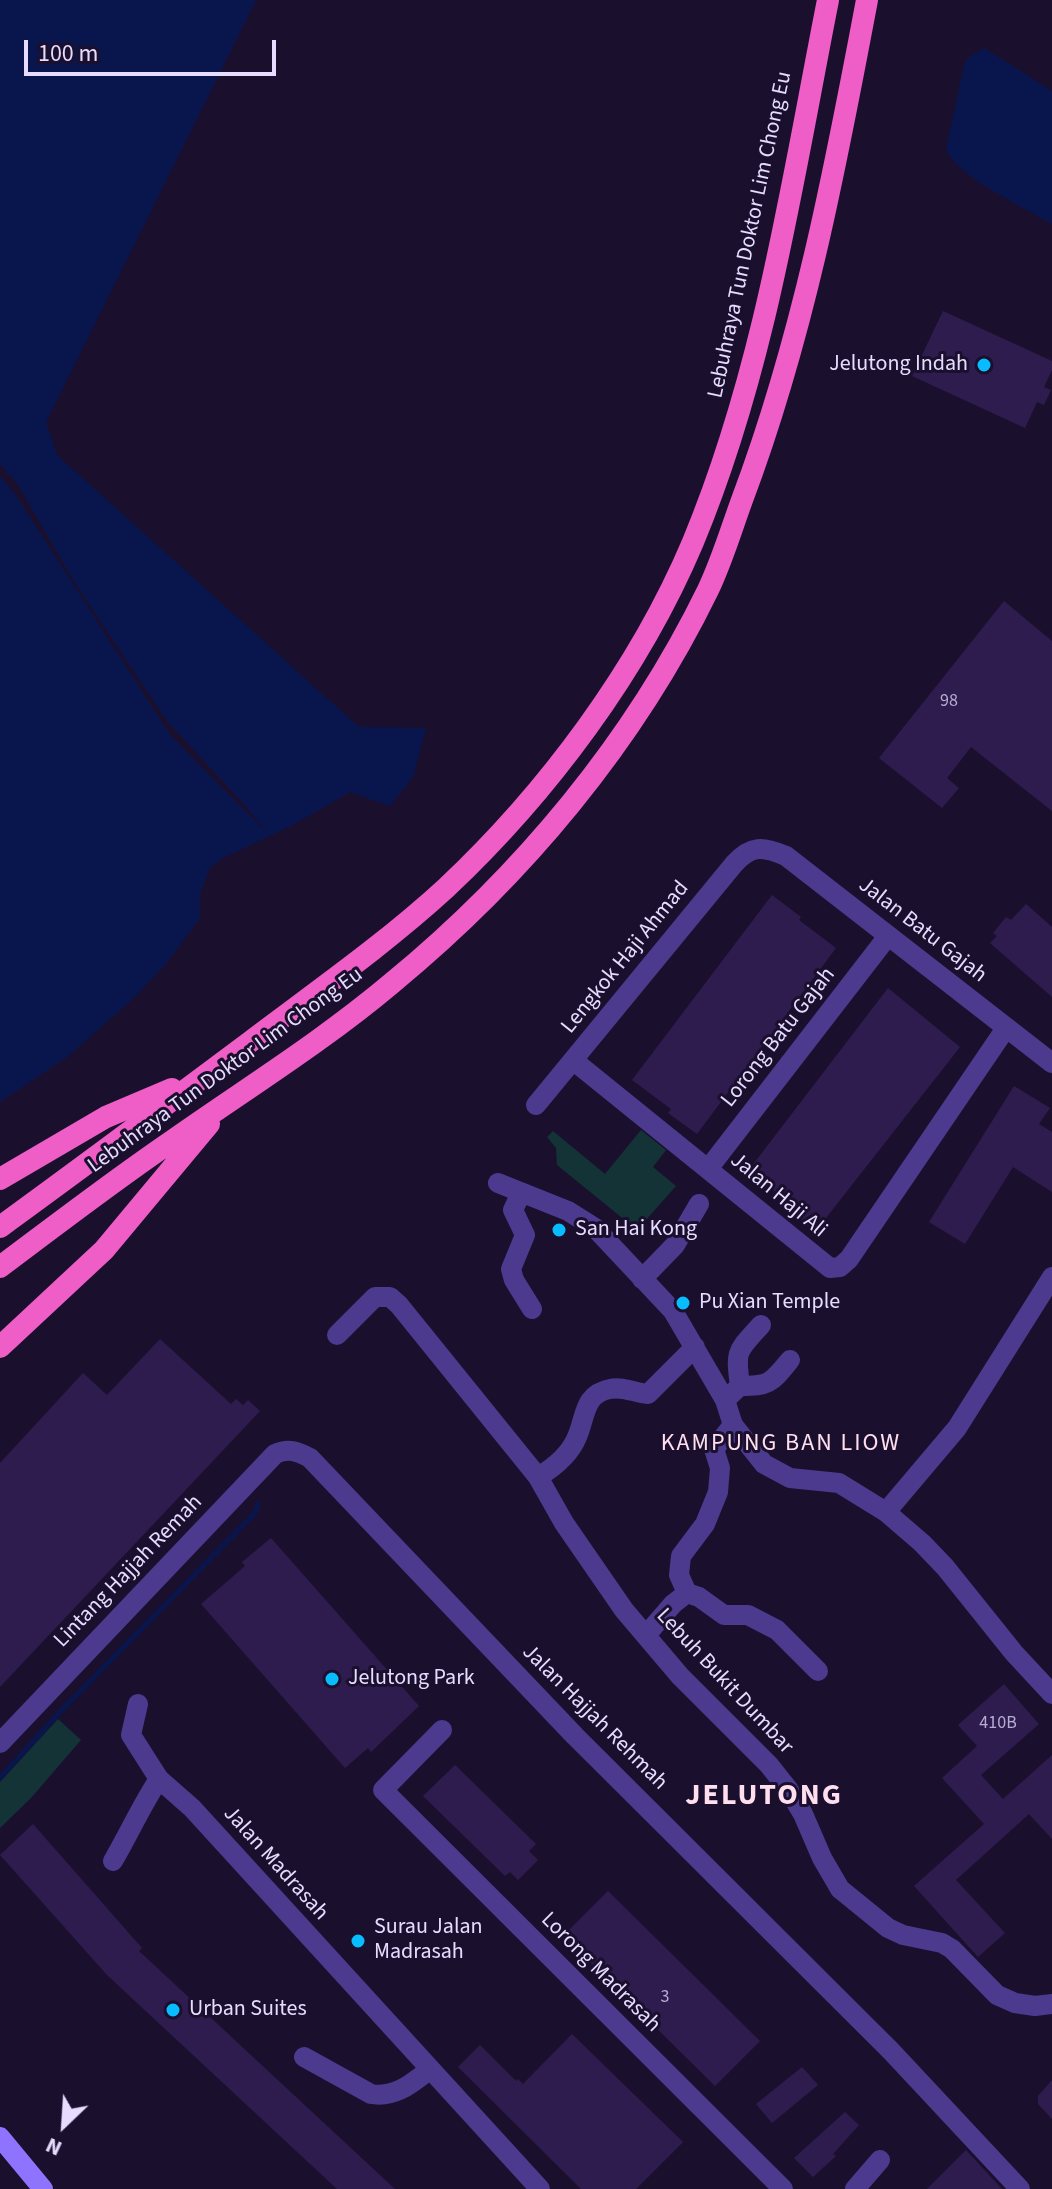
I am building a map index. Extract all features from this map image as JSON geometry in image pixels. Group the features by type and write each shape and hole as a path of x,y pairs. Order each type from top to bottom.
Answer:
{"highway":[{"name":"Lebuhraya Tun Doktor Lim Chong Eu","path":"0,1227 360,960 442,891 518,814 556,767 631,660 692,544 741,407 765,315 828,0"},
{"name":"Lebuhraya Tun Doktor Lim Chong Eu","path":"0,1267 164,1146 305,1051 392,983 515,870 564,813 606,756 678,645 714,577 774,410 800,322 830,199 867,0"},
{"path":"0,1179 106,1117 207,1074"},
{"path":"0,1347 104,1250 226,1103"}],"main road":[{"path":"0,2137 43,2189"}],"street":[{"name":"Jalan Batu Gajah","path":"757,847 786,856 1052,1063"},
{"name":"Lengkok Haji Ahmad","path":"536,1105 734,864 745,852 757,847"},
{"name":"Lorong Batu Gajah","path":"708,1169 888,936"},
{"name":"Jalan Haji Ali","path":"574,1061 830,1268 840,1267 849,1259 1006,1028"},
{"path":"498,1183 568,1211 595,1228 673,1311 695,1347 732,1393"},
{"path":"521,1193 513,1210 525,1235 511,1269 514,1280 532,1309"},
{"path":"642,1279 675,1245 699,1204"},
{"path":"886,1512 957,1428 1052,1277"},
{"name":"Lebuh Bukit Dumbar","path":"337,1335 375,1297 390,1297 420,1328 538,1477 564,1523 624,1610 680,1676 769,1765 803,1814 822,1858 840,1889 895,1932 942,1943 952,1949 997,1995 1015,2003 1035,2006 1052,2004"},
{"path":"761,1325 738,1350 736,1357 732,1393 733,1425 764,1464 776,1473 790,1478 839,1483 886,1512 945,1567 1014,1653 1052,1694"},
{"path":"538,1477 553,1468 577,1438 584,1408 591,1399 615,1388 648,1394 695,1347"},
{"path":"732,1393 773,1381 790,1360"},
{"path":"733,1425 721,1436 714,1449 720,1480 705,1524 681,1556 679,1575 687,1593 699,1597 724,1615 748,1615 777,1630 818,1671"},
{"name":"Lintang Hajjah Remah","path":"0,1743 275,1454 286,1449 300,1452"},
{"name":"Jalan Hajjah Rehmah","path":"300,1452 310,1458 575,1736 891,2051 1020,2189"},
{"path":"647,1634 687,1593"},
{"name":"Jalan Madrasah","path":"138,1704 131,1735 159,1779 192,1808 540,2189"},
{"name":"Lorong Madrasah","path":"442,1730 383,1790 783,2189"},
{"path":"113,1861 133,1827 140,1807 159,1779"},
{"path":"304,2057 371,2094 381,2096 406,2087 429,2070"},
{"path":"855,2189 880,2160"}],"green space":[{"path":"641,1130 666,1150 653,1167 676,1186 637,1230 557,1165 556,1148 547,1137 553,1131 605,1174"},
{"path":"58,1719 81,1740 31,1798 0,1828 0,1782"}],"shaded area":[{"path":"0,0 256,0 46,422 57,455 359,727 426,728 413,777 390,806 350,792 291,826 221,859 210,868 200,894 200,918 166,964 134,998 67,1057 0,1102"},
{"path":"984,48 1052,91 1052,224 976,180 962,169 946,148 964,66 968,58"}],"pier":[{"path":"0,464 17,483 73,580 167,721 269,835 170,735 17,497 0,476"}],"building":[{"name":"Jelutong Indah","path":"943,311 1052,361 1052,370 1044,387 1051,390 1044,405 1037,402 1025,428 912,376"},
{"path":"1004,601 1052,641 1052,811 971,747 947,778 959,788 942,808 879,758"},
{"path":"772,895 836,948 697,1134 668,1113 671,1109 632,1080"},
{"path":"1026,904 1052,927 1052,997 990,943 997,936 993,933 1006,917 1011,920"},
{"path":"888,988 960,1047 815,1232 785,1208 789,1203 748,1171"},
{"path":"1014,1086 1050,1108 1039,1124 1052,1132 1052,1192 1013,1167 965,1244 929,1222"},
{"path":"160,1339 231,1404 236,1399 243,1405 248,1400 260,1411 0,1687 0,1463 83,1373 107,1395"},
{"path":"271,1538 419,1706 371,1752 368,1748 345,1768 201,1604 245,1566 242,1562"},
{"path":"1004,1684 1039,1724 981,1775 1003,1799 1052,1755 1052,1839 1029,1814 956,1880 1005,1933 978,1957 914,1886 984,1824 942,1778 977,1746 958,1725"},
{"path":"455,1765 536,1844 529,1851 538,1860 518,1880 510,1872 505,1876 423,1796"},
{"name":"Urban Suites","path":"33,1824 142,1948 139,1951 395,2189 337,2189 107,1975 0,1855"},
{"path":"608,1891 760,2041 715,2086 563,1936"},
{"path":"572,2034 683,2142 636,2189 581,2189 458,2067 480,2045 516,2081 518,2079 523,2084"},
{"path":"802,2067 818,2085 772,2123 756,2104"},
{"path":"1052,2080 1052,2119 1038,2104 1038,2096"},
{"path":"845,2112 859,2125 833,2154 836,2156 813,2177 794,2158"},
{"path":"966,2150 1002,2189 927,2189"}],"waterway":[{"path":"0,1778 58,1714 256,1512 258,1504"}],"place":[{"name":"Jelutong Indah","path":"984,365"},
{"name":"San Hai Kong","path":"559,1230"},
{"name":"Pu Xian Temple","path":"683,1303"},
{"name":"Jelutong Park","path":"332,1679"},
{"name":"Surau Jalan Madrasah","path":"358,1941"},
{"name":"Urban Suites","path":"173,2010"}],"district":[{"name":"KAMPUNG BAN LIOW","path":"781,1445"},
{"name":"JELUTONG","path":"764,1797"}]}
